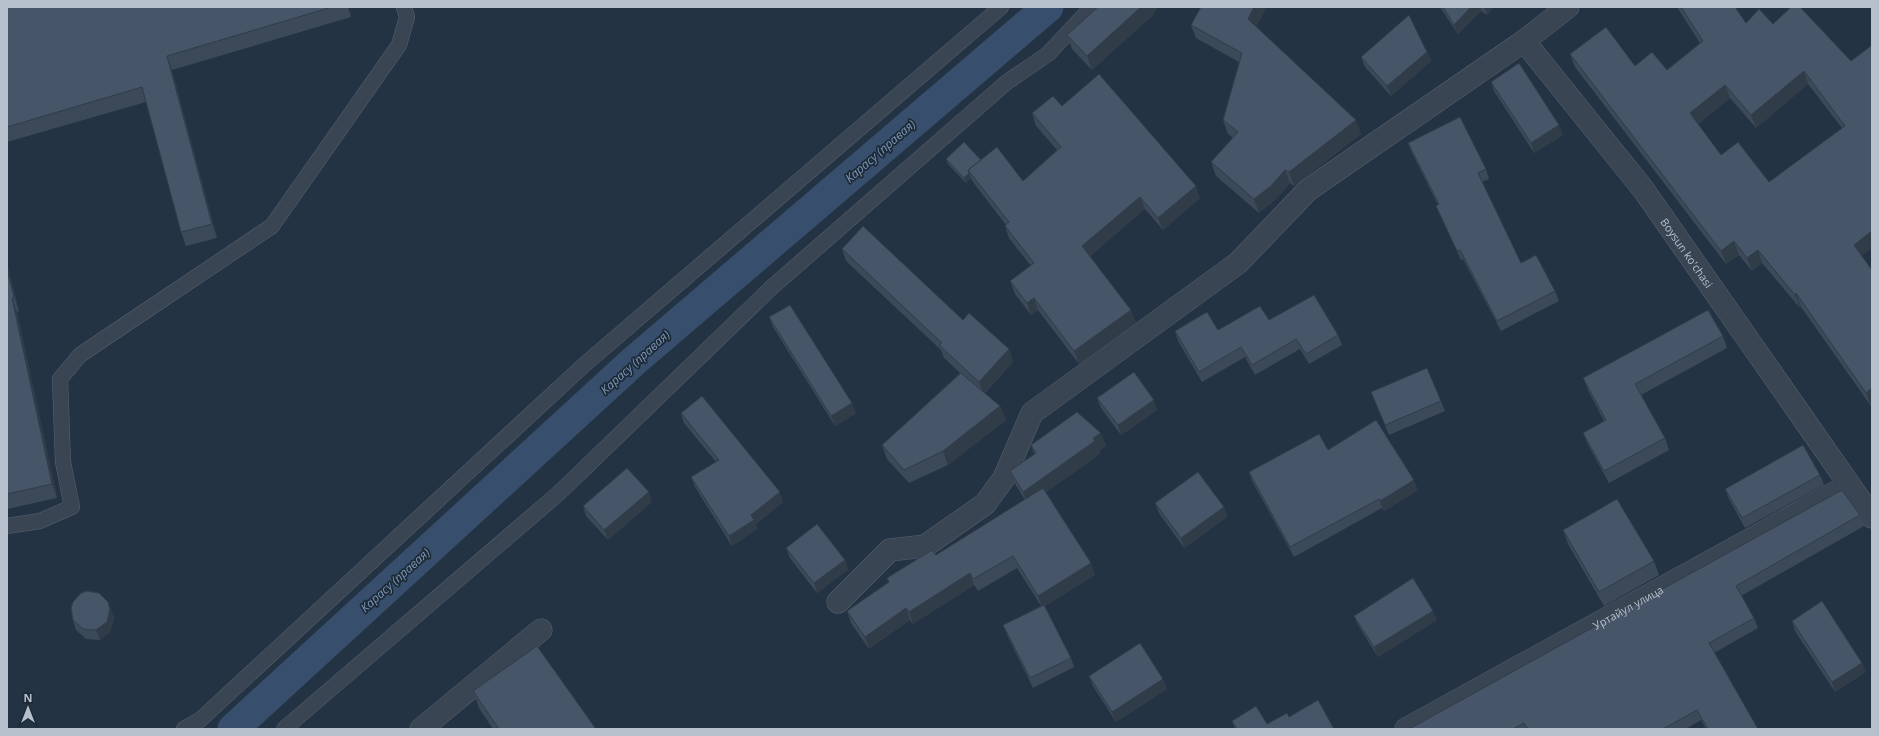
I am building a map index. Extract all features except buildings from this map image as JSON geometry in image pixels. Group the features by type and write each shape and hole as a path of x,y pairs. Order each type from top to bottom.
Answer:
{"street":[{"path":"838,602 890,550 925,546 985,504 1004,478 1032,413 1238,263 1308,190 1524,41 1568,7"},
{"name":"Boysun ko'chasi","path":"1524,41 1642,189 1872,517"},
{"name":"Уртайул улица","path":"1406,729 1850,485"},
{"path":"421,729 541,630"}],"lane":[{"path":"7,526 40,521 72,507 63,462 60,379 80,355 272,226 400,45 407,17 404,7"},
{"path":"184,729 200,720 584,365 1001,7"},
{"path":"284,729 560,493 771,288 1007,82 1048,54 1092,7"}],"waterway":[{"name":"Карасу (правая)","path":"233,729 634,361 1048,7"}]}
